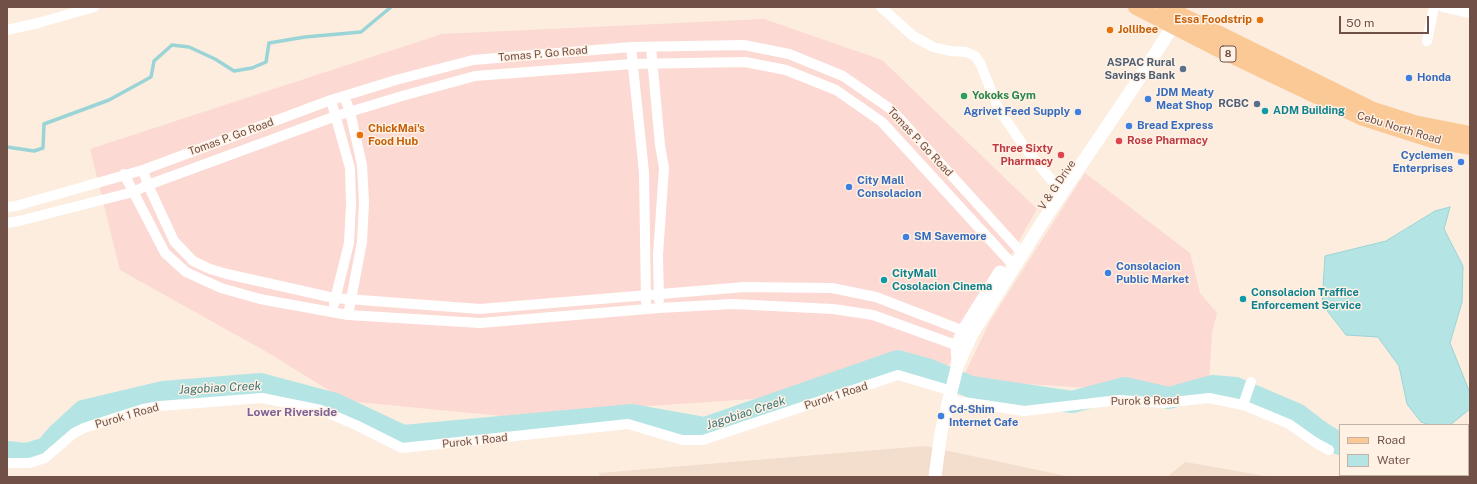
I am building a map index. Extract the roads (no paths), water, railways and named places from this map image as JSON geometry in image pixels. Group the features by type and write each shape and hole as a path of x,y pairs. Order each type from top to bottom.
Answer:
{"main road":[{"name":"Cebu North Road","path":"1136,7 1171,16 1373,110 1414,123 1470,134"},
{"name":"Cebu North Road","path":"1171,16 1214,47 1363,118 1432,140 1470,147"}],"street":[{"path":"7,30 38,24 94,7"},
{"path":"881,7 913,36 933,47 950,51 966,52 975,56 980,63 999,110 1026,149 1059,190"},
{"path":"1427,41 1434,7"},
{"path":"1442,7 1470,13"},
{"name":"V & G Drive","path":"935,477 941,432 962,347 968,333 1019,250 1171,16"},
{"name":"Tomas P. Go Road","path":"7,207 16,206 124,174 143,170 331,100 396,80 473,60 631,47 744,45 789,54 843,76 892,110 1019,250"},
{"path":"631,47 644,172 645,295 647,309"},
{"path":"651,47 660,145 664,168 658,255 659,308"},
{"name":"Tomas P. Go Road","path":"7,223 133,192 148,185 336,116 475,76 632,64 745,62 786,70 836,90 882,122 1011,263"},
{"path":"344,96 350,112 362,165 364,202 362,242 348,315"},
{"path":"331,100 350,168 351,204 349,243 334,298 333,311"},
{"path":"143,170 148,185 174,241 193,261 210,269 227,274 334,298 480,309 745,288 832,288 876,297 968,333"},
{"path":"124,174 165,253 186,272 221,288 247,295 348,315 480,323 659,308 733,304 833,308 873,316 962,347"},
{"name":"Purok 1 Road","path":"7,463 30,463 45,458 74,433 84,428 143,409 160,406 262,398 321,410 356,425 402,448 628,424 682,440 704,440 898,375 952,392"},
{"path":"1244,402 1250,384"},
{"name":"Purok 8 Road","path":"952,392 1024,411 1118,400 1164,403 1209,398 1244,402 1290,424 1316,443 1329,450"}],"water":[{"path":"1450,207 1444,229 1463,266 1462,302 1450,343 1470,393 1470,409 1451,424 1427,424 1421,422 1407,404 1399,366 1378,337 1346,335 1322,304 1325,256 1386,241 1435,211"}],"waterway":[{"path":"7,147 34,151 43,148 44,124 109,100 151,77 154,61 172,45 189,47 215,59 234,71 252,68 266,62 269,43 305,37 361,32 391,7"},
{"name":"Jagobiao Creek","path":"7,452 27,454 46,448 57,435 83,411 163,392 260,384 335,404 403,436 632,415 705,428 898,361 927,369 971,387 1072,402 1125,388 1169,398 1212,386 1236,388 1297,414 1322,433 1339,443"}],"place":[{"name":"Essa Foodstrip","path":"1260,20"},
{"name":"Jollibee","path":"1110,30"},
{"name":"ASPAC Rural Savings Bank","path":"1183,69"},
{"name":"Honda","path":"1409,78"},
{"name":"Yokoks Gym","path":"964,96"},
{"name":"JDM Meaty Meat Shop","path":"1148,99"},
{"name":"RCBC","path":"1257,104"},
{"name":"ADM Building","path":"1265,111"},
{"name":"Agrivet Feed Supply","path":"1078,112"},
{"name":"Bread Express","path":"1129,126"},
{"name":"ChickMai's Food Hub","path":"360,135"},
{"name":"Rose Pharmacy","path":"1119,141"},
{"name":"Three Sixty Pharmacy","path":"1061,155"},
{"name":"Cyclemen Enterprises","path":"1461,162"},
{"name":"City Mall Consolacion","path":"849,187"},
{"name":"SM Savemore","path":"906,237"},
{"name":"Consolacion Public Market","path":"1108,273"},
{"name":"CityMall Cosolacion Cinema","path":"884,280"},
{"name":"Consolacion Traffice Enforcement Service","path":"1243,299"},
{"name":"Cd-Shim Internet Cafe","path":"941,416"}],"district":[{"name":"Lower Riverside","path":"292,412"}]}
